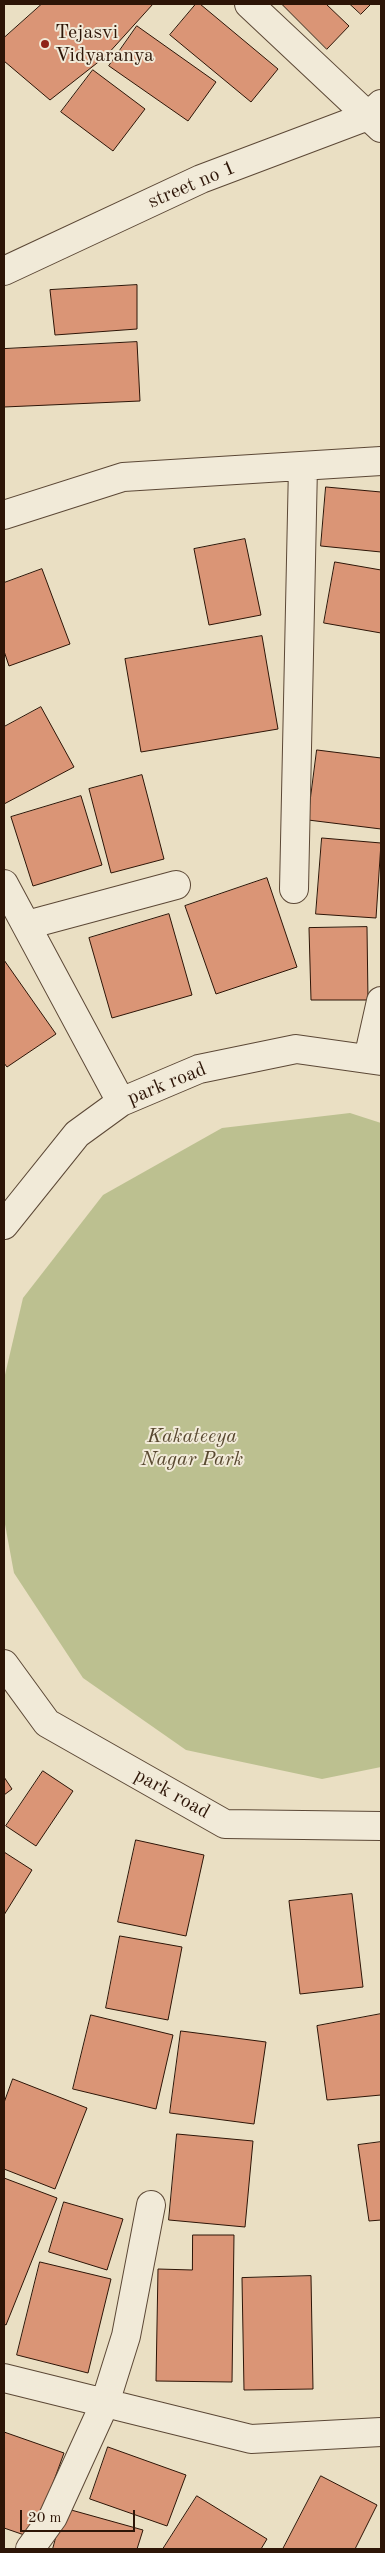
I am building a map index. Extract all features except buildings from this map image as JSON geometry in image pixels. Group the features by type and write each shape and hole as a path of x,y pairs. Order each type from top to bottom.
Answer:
{"street":[{"path":"249,4 377,116"},
{"name":"street no 1","path":"4,271 201,179 377,116"},
{"path":"4,515 123,477 381,461"},
{"path":"294,890 303,466"},
{"path":"4,884 121,1102"},
{"path":"26,925 176,885"},
{"path":"374,1060 381,1001"},
{"name":"park road","path":"4,1225 77,1134 121,1102 199,1069 296,1049 374,1060"},
{"name":"park road","path":"4,1664 47,1723 225,1824 381,1826"},
{"path":"30,2549 54,2517 105,2403 126,2336 151,2205"},
{"path":"4,2378 251,2439 381,2432"}],"green space":[{"name":"Kakateeya Nagar Park","path":"350,1113 381,1123 381,1767 322,1779 186,1750 83,1678 14,1573 4,1519 4,1379 23,1298 103,1195 222,1128"}],"place":[{"name":"Tejasvi Vidyaranya","path":"45,44"}]}
